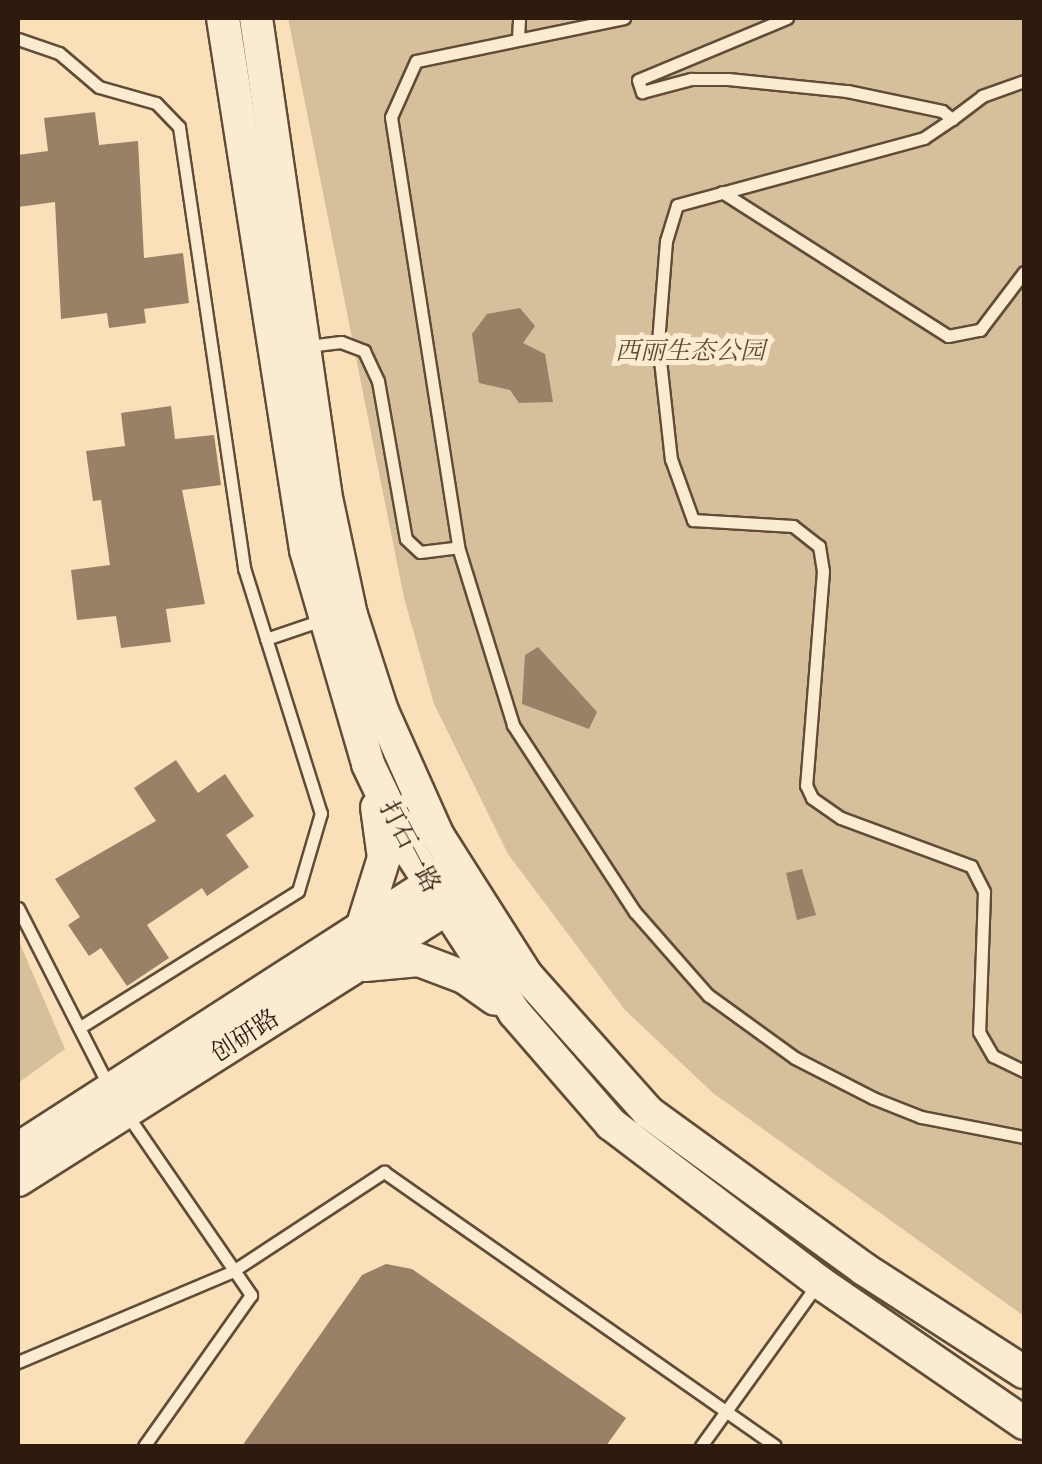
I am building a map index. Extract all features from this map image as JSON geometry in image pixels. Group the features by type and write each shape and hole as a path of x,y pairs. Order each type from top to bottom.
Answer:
{"main road":[{"name":"打石一路","path":"223,18 292,481 322,620 368,764 451,888 648,1112 864,1269 1024,1372"},
{"name":"打石一路","path":"256,18 304,347 351,615 451,888 515,1013 611,1124 818,1282 1024,1424"},
{"path":"362,928 384,858 368,764"},
{"name":"创研路","path":"18,1180 118,1102 362,928 451,888"},
{"name":"创研路","path":"18,1149 118,1102 346,970 451,888"},
{"path":"346,970 383,960 419,960 464,977 515,1013"}],"lane":[{"path":"518,39 519,18"},
{"path":"624,18 416,61 391,117 458,547 513,725 568,819 671,957 757,1033 835,1080 921,1117 1024,1138"},
{"path":"787,18 638,80 642,92 692,80 728,79 846,91 942,111 952,119"},
{"path":"18,39 47,46 99,87 156,103 179,127 244,568 321,813 298,891 79,1028"},
{"path":"1024,81 982,96 924,138 677,206 666,241 659,372 668,448 686,508 704,525 793,526 818,546 822,571 806,785 812,798 841,818 971,866 984,892 979,1032 994,1056 1024,1071"},
{"path":"722,192 948,336 980,330 1024,272"},
{"path":"304,347 341,342 364,351 378,381 406,539 420,552 458,547"},
{"path":"266,639 322,620"},
{"path":"18,908 118,1102 251,1295 144,1446"},
{"path":"18,1362 233,1271 384,1172 775,1446"},
{"path":"700,1446 818,1282"}],"green space":[{"name":"西丽生态公园","path":"288,18 1024,18 1024,1316 713,1093 625,1010 508,854 434,704 404,598"},
{"path":"18,939 65,1049 18,1083"}],"building":[{"path":"95,112 99,145 138,141 144,258 183,253 189,303 144,309 146,323 109,328 107,313 61,319 55,202 18,207 18,155 48,151 44,118"},
{"path":"520,308 535,326 523,343 545,354 553,402 519,403 510,390 479,383 472,334 487,314"},
{"path":"171,406 175,439 214,435 221,485 182,490 205,604 166,609 171,642 121,648 116,616 77,620 71,570 110,565 101,500 93,501 86,451 125,446 121,413"},
{"path":"538,647 597,712 589,729 522,704 525,655"},
{"path":"176,760 198,793 225,774 254,816 226,835 249,867 207,896 202,888 147,925 169,958 127,986 101,948 89,956 68,925 80,917 55,879 156,821 134,788"},
{"path":"802,869 816,915 797,920 786,873"},
{"path":"386,1264 412,1269 626,1418 606,1446 242,1446 362,1275"}]}
